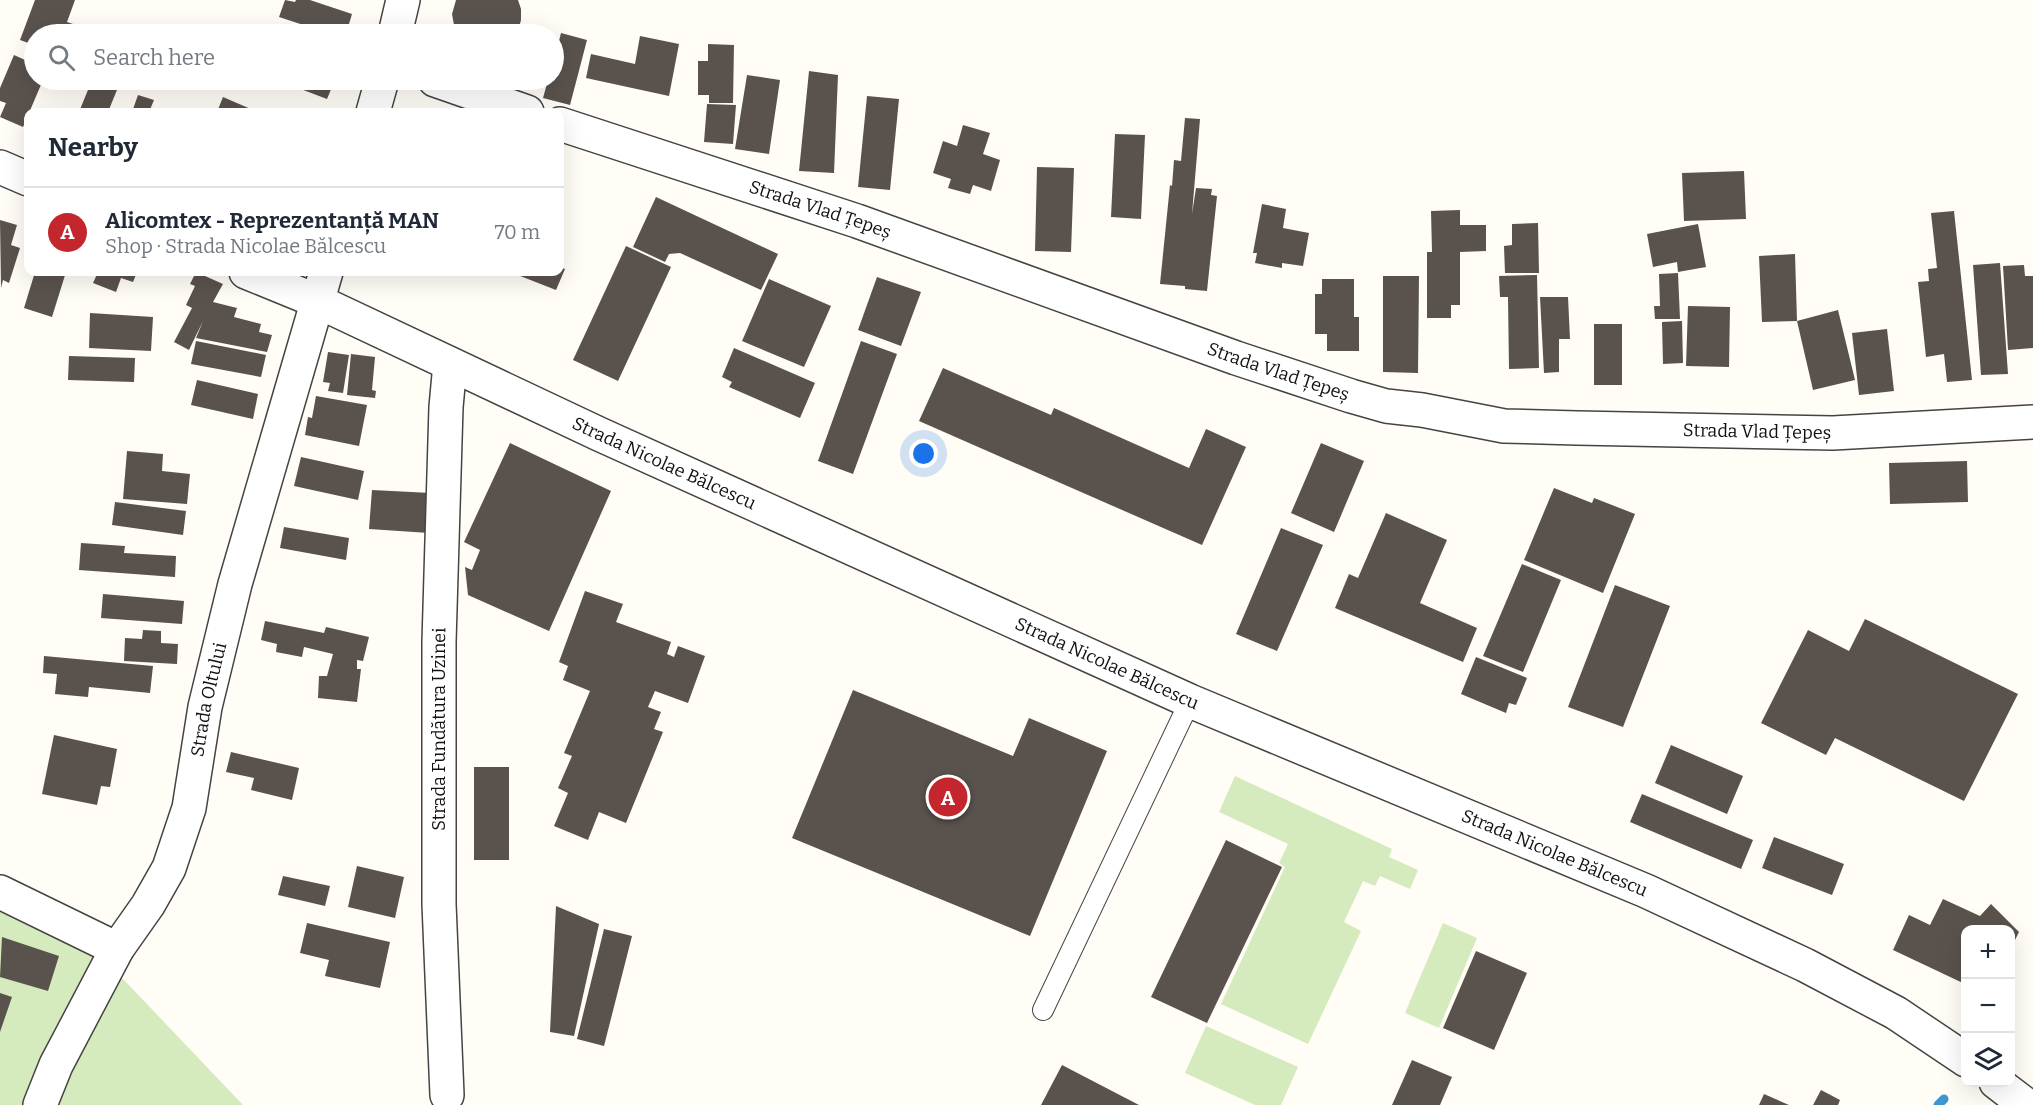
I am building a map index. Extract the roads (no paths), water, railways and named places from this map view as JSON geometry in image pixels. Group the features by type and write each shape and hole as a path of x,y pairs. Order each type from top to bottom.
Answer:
{"street":[{"path":"397,24 403,0"},
{"path":"374,108 379,90"},
{"path":"464,90 516,108"},
{"name":"Strada Vlad Țepeș","path":"564,125 857,221 1236,358 1386,406 1422,410 1504,426 1577,428 1833,433 2033,422"},
{"path":"0,167 24,177"},
{"name":"Strada Nicolae Bălcescu","path":"267,276 321,286 450,364 621,444 1190,701 1646,891 1805,965 1896,1013 1961,1057"},
{"name":"Strada Oltului","path":"40,1105 56,1065 117,949 148,905 169,868 189,808 206,707 235,584 321,286"},
{"name":"Strada Fundătura Uzinei","path":"447,1095 439,904 439,642 446,407 450,364"},
{"path":"0,892 117,949"},
{"path":"1991,1087 1997,1105"},
{"path":"2001,1087 2026,1105"}],"lane":[{"path":"1043,1010 1190,701"}],"waterway":[{"path":"1938,1105 1944,1099"}],"place":[{"name":"Alicomtex - Reprezentanță MAN","path":"948,797"}]}
